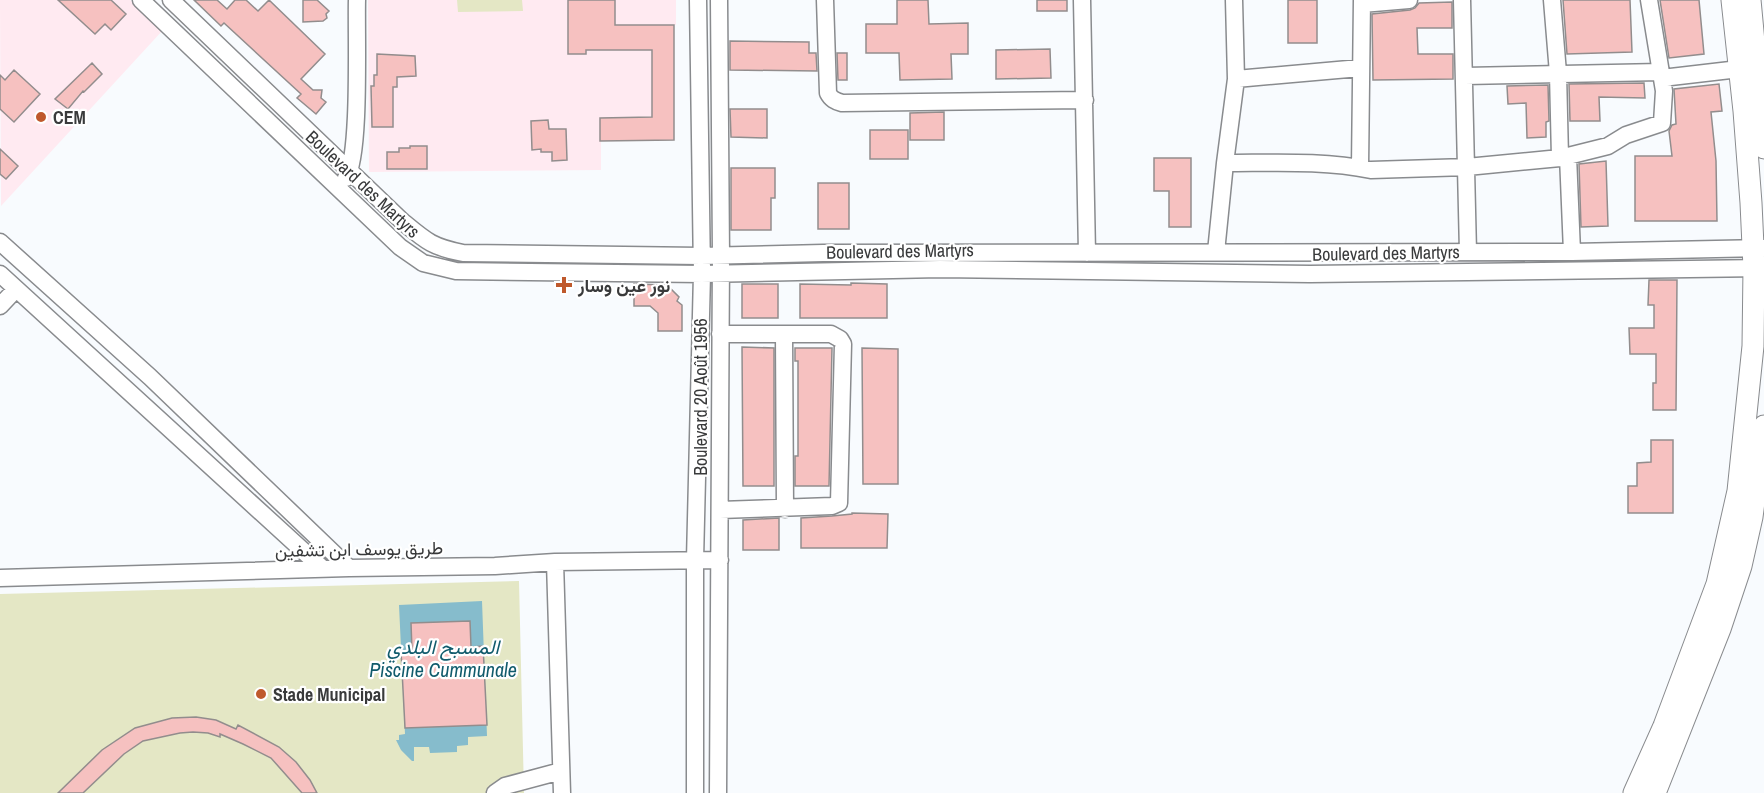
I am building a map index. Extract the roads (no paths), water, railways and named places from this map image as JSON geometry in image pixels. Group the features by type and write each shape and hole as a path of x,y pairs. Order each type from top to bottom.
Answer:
{"main road":[{"path":"1732,0 1753,64 1764,148"},
{"path":"1634,793 1664,726 1717,584 1738,491 1753,346 1759,258 1751,202 1753,64 1750,0"},
{"path":"1654,793 1720,629 1741,566 1752,517 1764,426"}],"street":[{"name":"Boulevard des Martyrs","path":"171,0 421,238 445,250 476,254 701,256 823,253 1695,250 1759,258"},
{"path":"338,190 351,171 355,130 357,0"},
{"path":"695,793 695,560 702,274 698,0"},
{"name":"Boulevard 20 Août 1956","path":"718,793 719,273 721,256 719,0"},
{"path":"825,0 828,93 831,99 836,101 842,103 1085,100"},
{"path":"1082,0 1087,253"},
{"path":"1216,252 1236,80 1233,0"},
{"path":"1360,167 1362,2 1409,0"},
{"path":"1462,0 1468,252"},
{"path":"1552,0 1572,252"},
{"path":"1225,163 1360,167 1371,170 1467,167 1564,157 1608,146 1626,135 1662,123 1664,91 1649,0"},
{"name":"Boulevard des Martyrs","path":"144,1 338,190 400,247 423,263 439,268 475,272 702,274 940,269 1311,274 1759,258"},
{"path":"1465,75 1558,73 1661,75 1753,64"},
{"path":"1236,80 1360,69"},
{"path":"0,242 158,385 349,568"},
{"path":"0,274 323,569"},
{"path":"0,306 16,289"},
{"path":"720,334 831,334 840,339 843,344 839,503 832,506 785,509 720,510"},
{"path":"784,334 785,509"},
{"name":"طريق يوسف ابن تشفين","path":"0,578 495,566 555,562 720,560"},
{"path":"555,562 562,793"},
{"path":"495,793 505,786 561,771"}],"water":[{"name":"المسبح البلدي Piscine Cummunale","path":"482,601 487,736 468,737 468,745 457,746 457,752 430,753 429,747 414,747 414,761 412,761 401,750 396,740 399,740 399,735 405,734 399,605"}],"place":[{"name":"CEM","path":"41,117"},
{"name":"نور عين وسار","path":"564,285"},
{"name":"Stade Municipal","path":"261,694"}]}
